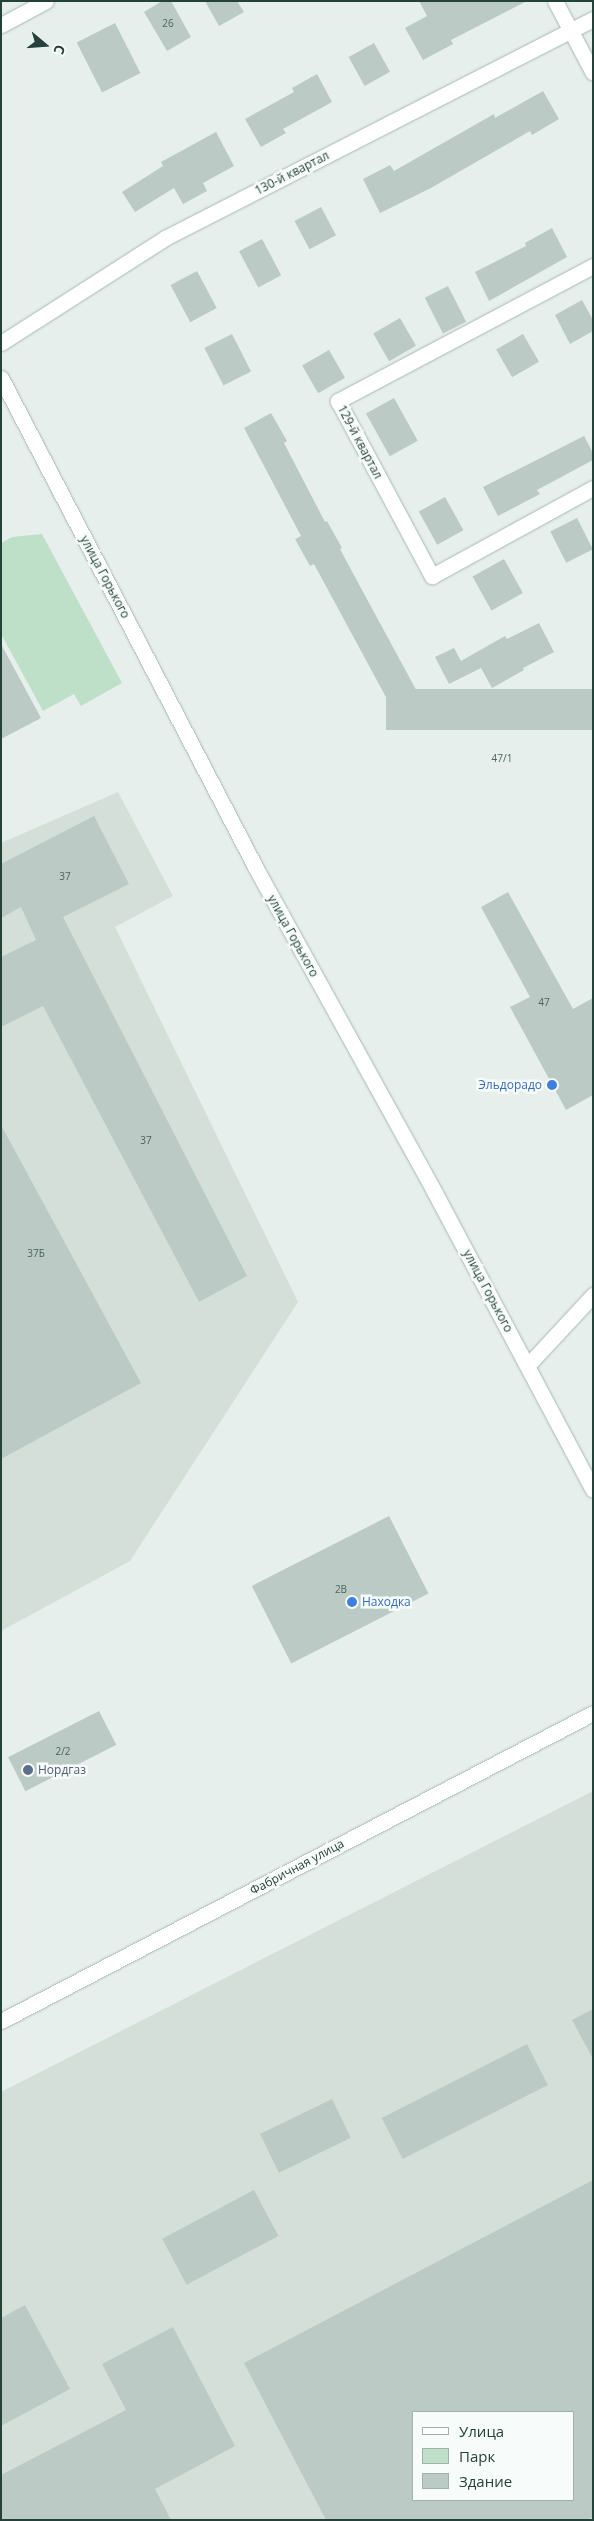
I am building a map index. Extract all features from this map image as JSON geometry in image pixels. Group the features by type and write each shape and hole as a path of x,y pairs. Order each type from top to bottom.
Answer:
{"main road":[{"path":"1,26 46,1"},
{"path":"555,1 593,73"},
{"name":"130-й квартал","path":"1,343 166,238 593,19"},
{"name":"129-й квартал","path":"593,266 338,401 432,576 593,488"},
{"name":"улица Горького","path":"1,378 259,874 435,1193 593,1490"},
{"path":"528,1365 593,1295"},
{"name":"Фабричная улица","path":"1,2021 593,1713"}],"shaded area":[{"path":"118,792 173,896 115,927 298,1302 130,1561 1,1631 1,843"},
{"path":"593,1791 593,2520 1,2520 1,2092"}],"green space":[{"path":"42,534 122,683 81,706 74,694 43,711 1,634 1,543 12,537"}],"building":[{"path":"162,1 171,1 191,37 167,51 144,12"},
{"path":"205,1 237,1 244,12 219,26"},
{"path":"419,1 527,1 451,40 453,44 423,60 405,28 427,16"},
{"path":"115,23 140,73 102,92 77,43"},
{"path":"374,43 390,72 365,86 349,57"},
{"path":"317,74 332,102 283,129 286,133 261,147 245,119 294,92 292,88"},
{"path":"543,91 559,119 532,135 530,131 431,188 380,213 363,179 390,165 394,171 494,114 495,118"},
{"path":"216,132 234,166 203,183 207,191 183,204 174,188 135,212 122,192 163,166 161,162"},
{"path":"321,207 336,235 310,249 295,221"},
{"path":"552,228 567,257 489,301 475,272 526,246 525,243"},
{"path":"262,239 281,275 258,287 239,251"},
{"path":"197,271 217,308 190,322 171,285"},
{"path":"448,286 466,322 443,333 425,298"},
{"path":"582,300 593,320 593,331 570,344 555,315"},
{"path":"400,318 416,346 389,361 373,334"},
{"path":"232,334 251,371 223,385 204,348"},
{"path":"523,334 539,362 512,377 496,350"},
{"path":"329,350 345,378 318,393 302,366"},
{"path":"394,398 418,441 390,456 366,414"},
{"path":"271,413 287,441 284,443 325,522 327,521 342,548 340,549 420,697 394,712 314,564 310,566 295,539 301,536 244,428"},
{"path":"584,436 593,453 593,460 537,490 540,494 498,516 483,487"},
{"path":"445,497 463,530 437,545 419,512"},
{"path":"577,518 593,549 566,563 550,532"},
{"path":"504,559 523,593 491,611 473,576"},
{"path":"539,623 554,652 523,668 524,670 492,688 481,668 449,684 435,657 454,648 461,661 505,636 507,639"},
{"path":"1,644 41,718 1,739"},
{"path":"386,689 593,689 593,730 386,730"},
{"path":"94,816 129,884 63,917 247,1276 199,1302 43,1006 1,1027 1,957 36,940 21,907 1,918 1,864"},
{"path":"508,892 573,1009 593,998 593,1095 566,1110 510,1007 530,997 481,907"},
{"path":"1,1125 141,1383 1,1459"},
{"path":"389,1516 428,1594 291,1663 252,1586"},
{"path":"99,1711 116,1745 25,1791 8,1757"},
{"path":"593,2009 593,2059 572,2020"},
{"path":"527,2044 548,2085 403,2159 382,2118"},
{"path":"332,2099 351,2138 279,2173 260,2134"},
{"path":"593,2180 593,2517 587,2520 326,2520 244,2363"},
{"path":"254,2190 278,2236 187,2285 162,2239"},
{"path":"25,2305 70,2389 1,2426 1,2318"},
{"path":"173,2327 235,2446 155,2489 171,2520 1,2520 1,2475 126,2410 102,2364"}],"place":[{"name":"Эльдорадо","path":"552,1085"},
{"name":"Находка","path":"352,1602"},
{"name":"Нордгаз","path":"28,1770"}]}
